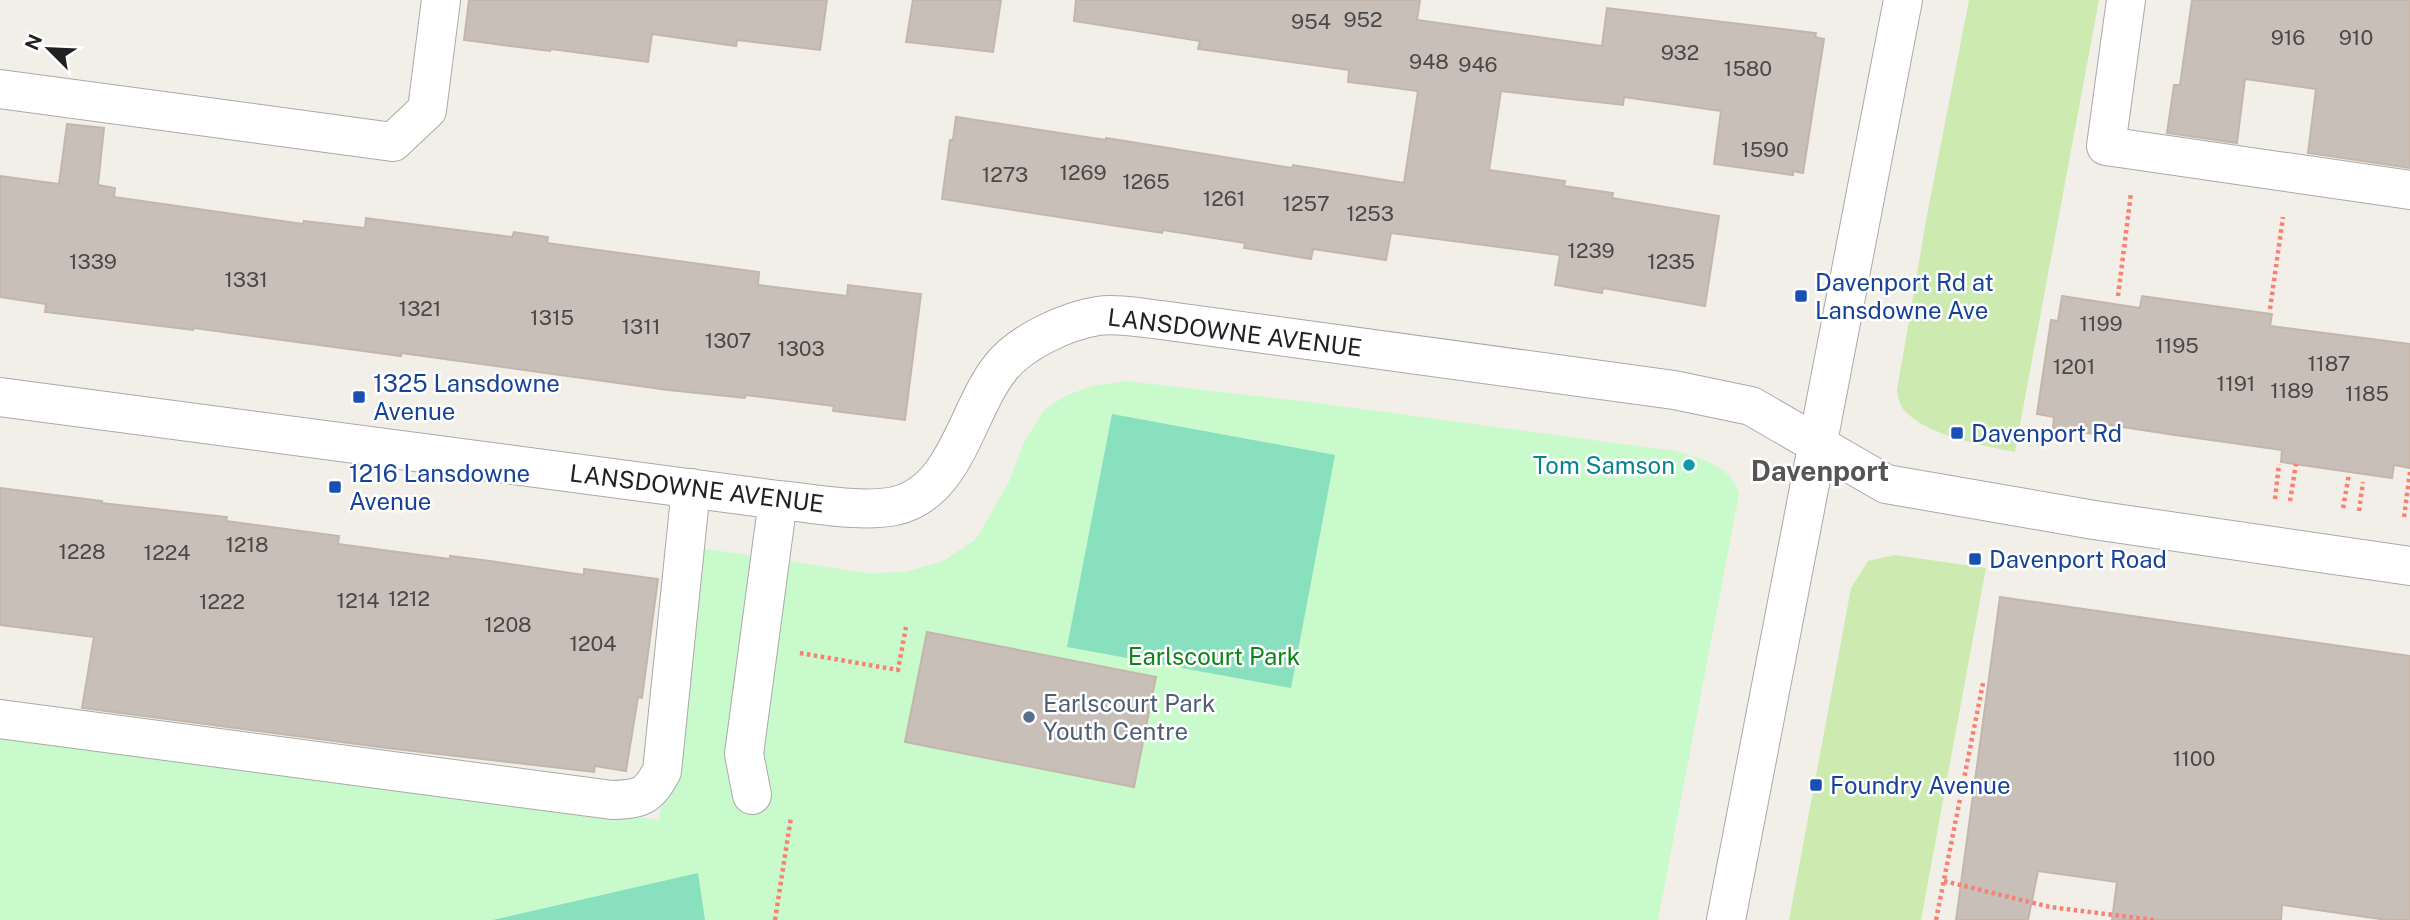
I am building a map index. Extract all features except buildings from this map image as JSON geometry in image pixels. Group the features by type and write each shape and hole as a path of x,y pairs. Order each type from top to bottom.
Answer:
{"street":[{"path":"0,89 393,142 427,110 441,0"},
{"path":"1726,920 1903,0"},
{"path":"2126,0 2106,146 2410,190"},
{"name":"LANSDOWNE AVENUE","path":"0,397 778,500 865,508 896,506 932,489 960,447 984,395 1002,366 1052,329 1100,315 1161,320 1674,390 1751,406 1886,484 2094,520 2410,566"},
{"path":"0,719 612,800 633,799 652,790 662,771 691,488"},
{"path":"752,795 744,754 778,500"}],"path":[{"path":"2118,296 2136,151"},
{"path":"2270,309 2289,173"},
{"path":"2275,499 2279,464"},
{"path":"2290,500 2296,464"},
{"path":"2404,517 2410,472"},
{"path":"2343,509 2349,474"},
{"path":"2359,511 2363,482"},
{"path":"758,646 898,670 906,627"},
{"path":"1936,920 1983,683"},
{"path":"775,920 791,816"},
{"path":"1944,881 2050,907 2154,920"}],"green space":[{"path":"1969,0 2099,0 2015,452 1956,438 1926,426 1904,410 1897,390 1927,215"},
{"name":"Earlscourt Park","path":"1126,381 1310,402 1675,451 1714,465 1730,476 1739,494 1658,920 0,920 0,734 659,820 694,547 868,573 906,572 943,561 976,539 1008,484 1024,442 1044,410 1065,396 1092,386"},
{"path":"1112,414 1335,455 1291,688 1067,647"},
{"path":"1895,555 1986,568 1921,920 1789,920 1851,588 1868,561"},
{"path":"698,873 705,920 493,920"}],"place":[{"name":"Davenport Rd at Lansdowne Ave","path":"1801,296"},
{"name":"1325 Lansdowne Avenue","path":"359,397"},
{"name":"Davenport Rd","path":"1957,433"},
{"name":"Tom Samson","path":"1689,465"},
{"name":"1216 Lansdowne Avenue","path":"335,487"},
{"name":"Davenport Road","path":"1975,559"},
{"name":"Earlscourt Park Youth Centre","path":"1029,717"},
{"name":"Foundry Avenue","path":"1816,785"}],"district":[{"name":"Davenport","path":"1820,470"}]}
